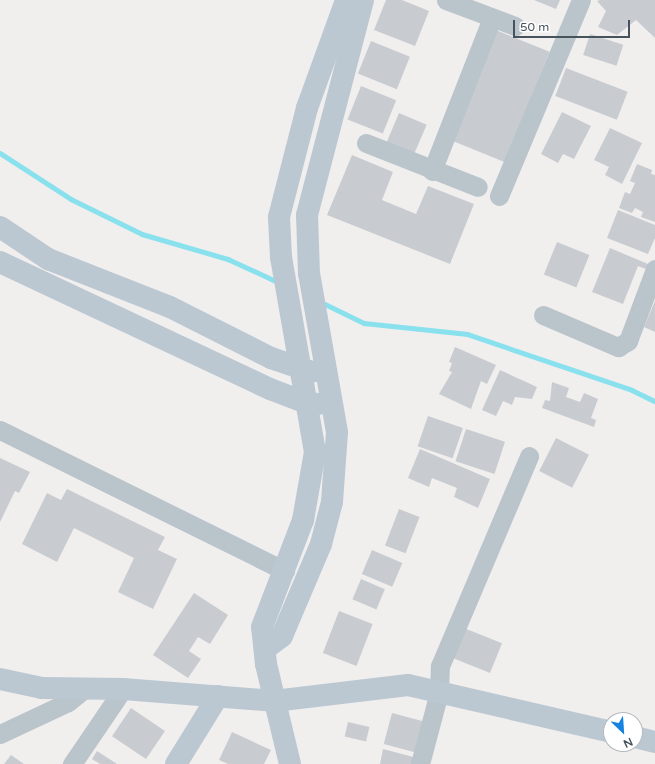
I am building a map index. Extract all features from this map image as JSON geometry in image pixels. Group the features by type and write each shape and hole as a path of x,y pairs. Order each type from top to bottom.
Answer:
{"main road":[{"path":"290,764 274,701 262,627 285,571 303,520 315,452 302,369 296,346 281,257 279,218 307,108 346,0"},
{"path":"265,649 282,636 323,537 332,502 337,432 326,377 309,274 307,215 363,0"},
{"path":"0,227 48,259 170,307 271,358 326,377"},
{"path":"0,262 307,403 332,404"},
{"path":"0,680 42,688 123,689 274,701 408,685 603,730"},
{"path":"176,764 218,696"},
{"path":"643,740 655,742"}],"street":[{"path":"446,0 515,26"},
{"path":"499,196 581,0"},
{"path":"432,170 492,18"},
{"path":"366,143 432,170 478,186"},
{"path":"544,316 618,347 628,341 655,269"},
{"path":"0,430 285,571"},
{"path":"420,764 439,692 440,666 529,456"},
{"path":"0,734 68,702 84,689"},
{"path":"72,764 123,689"}],"building":[{"path":"386,0 402,0 429,11 415,46 374,30"},
{"path":"534,0 560,0 556,9"},
{"path":"655,0 655,38 636,20 617,35 598,27 606,11 597,1"},
{"path":"493,29 550,52 505,162 448,139"},
{"path":"590,34 623,45 616,66 583,55"},
{"path":"371,41 410,57 397,89 358,73"},
{"path":"566,68 628,92 617,120 555,96"},
{"path":"361,86 396,100 383,134 348,119"},
{"path":"562,112 591,126 574,159 563,154 558,163 541,154"},
{"path":"399,113 427,125 414,155 386,143"},
{"path":"610,128 642,143 622,184 605,175 609,167 594,160"},
{"path":"352,155 393,172 382,200 416,214 428,186 474,204 450,264 327,215"},
{"path":"637,164 652,170 651,174 655,175 655,222 641,217 643,212 635,208 632,213 619,208 625,192 630,194 635,183 630,181"},
{"path":"618,210 655,225 655,238 648,254 607,238"},
{"path":"557,242 589,255 576,288 544,274"},
{"path":"610,248 648,264 646,269 638,266 623,304 592,292"},
{"path":"655,301 655,332 644,327"},
{"path":"455,347 496,365 487,384 481,381 471,409 439,394 452,372 449,371 452,363 449,362"},
{"path":"500,370 537,387 532,399 515,397 512,405 503,401 496,416 482,410"},
{"path":"552,382 569,388 566,397 580,402 584,393 598,399 591,418 596,420 594,427 542,408 545,400 550,401"},
{"path":"428,416 463,428 453,458 418,446"},
{"path":"466,429 505,442 494,474 455,461"},
{"path":"556,438 589,455 572,488 539,471"},
{"path":"420,449 490,479 478,508 454,497 457,488 432,478 429,487 408,478"},
{"path":"0,458 30,472 19,493 15,491 0,522"},
{"path":"67,489 165,537 158,550 177,559 153,609 118,592 134,558 74,528 57,562 22,544 47,493 61,500"},
{"path":"399,509 420,517 406,553 385,545"},
{"path":"372,550 402,563 392,587 362,574"},
{"path":"361,579 385,589 376,609 352,599"},
{"path":"194,593 228,615 210,644 198,637 189,651 201,659 188,678 153,655"},
{"path":"339,611 373,624 356,666 323,653"},
{"path":"464,628 502,643 490,673 452,658"},
{"path":"131,708 165,731 146,759 112,736"},
{"path":"392,713 426,722 418,753 384,744"},
{"path":"348,722 369,727 366,742 345,737"},
{"path":"232,732 271,750 264,764 228,764 219,760"},
{"path":"383,749 417,758 416,764 380,764"},
{"path":"97,751 117,764 100,764 92,759"},
{"path":"11,755 24,764 4,764"}],"waterway":[{"path":"0,153 71,199 142,234 228,259 278,282"},
{"path":"321,302 364,323 467,334 632,390 655,401"}]}
